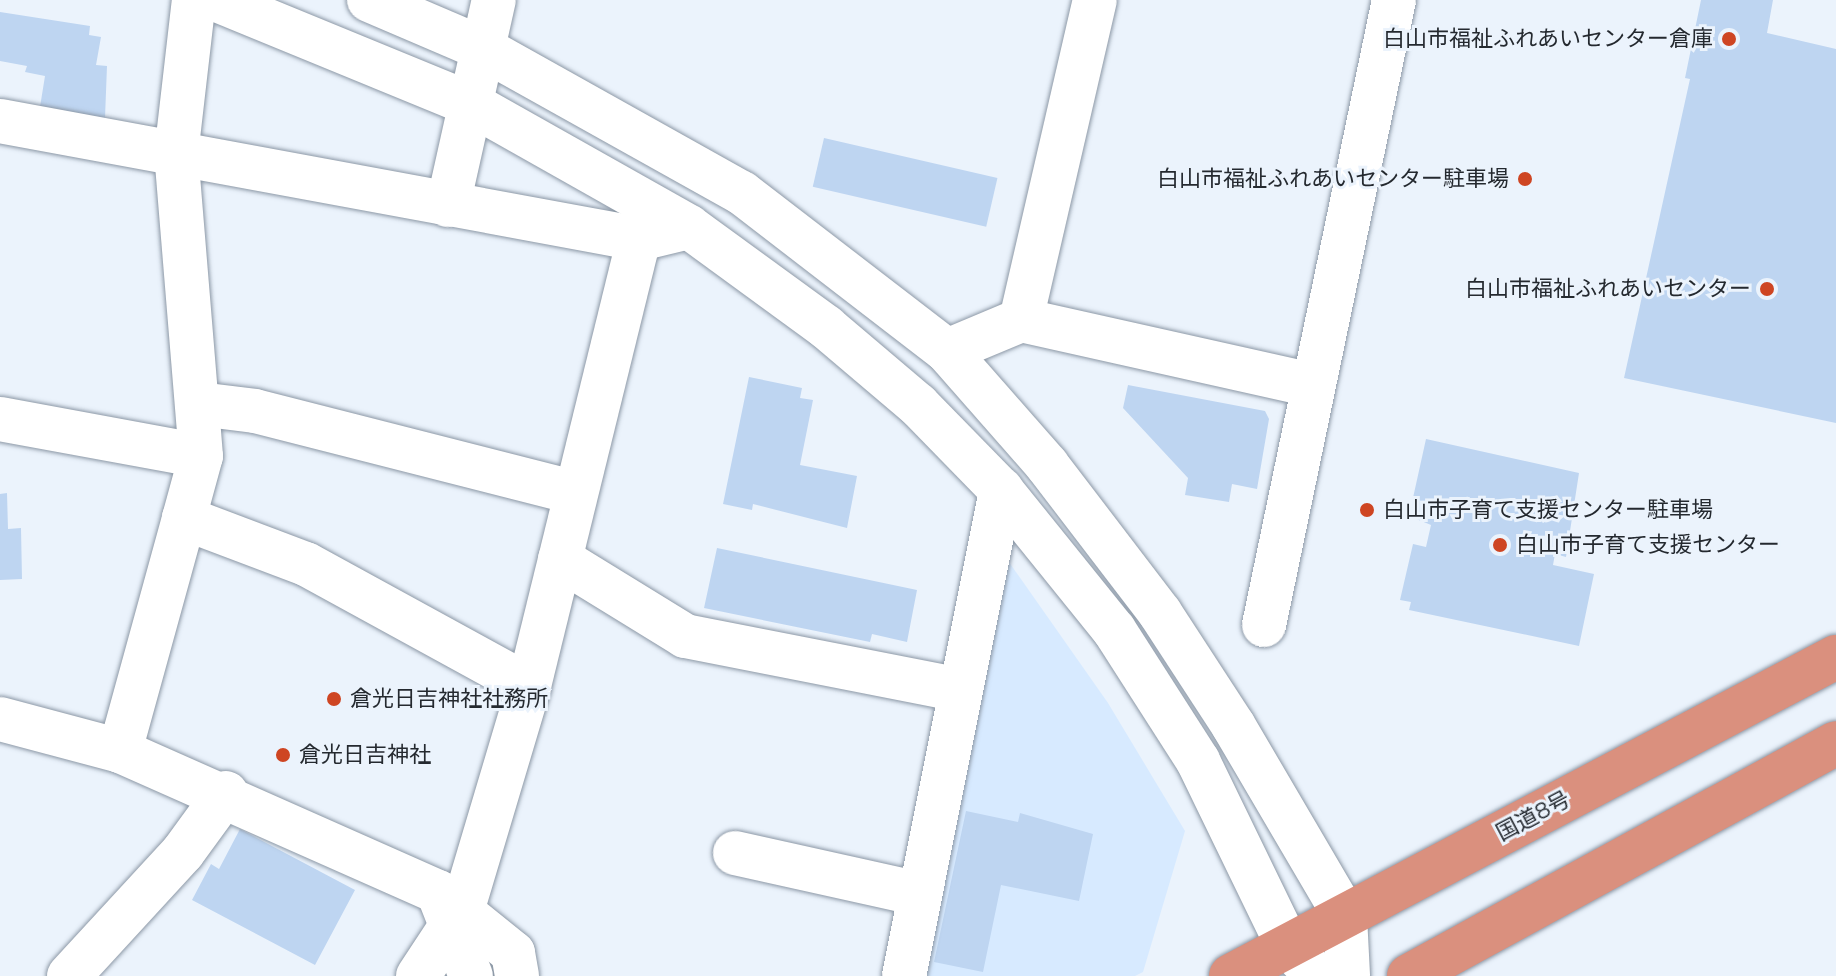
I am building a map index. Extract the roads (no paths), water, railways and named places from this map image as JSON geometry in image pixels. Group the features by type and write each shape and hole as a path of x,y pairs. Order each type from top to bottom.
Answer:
{"highway":[{"name":"国道8号","path":"1231,976 1302,961 1345,916 1836,657"},
{"path":"1409,976 1836,743"}],"street":[{"path":"120,751 201,456 176,155 194,0"},
{"path":"217,0 471,104 689,227 826,327 918,405 1001,490 1114,630 1198,761 1302,961"},
{"path":"369,0 484,49 742,193 947,351 1047,465 1160,613 1345,916 1348,976"},
{"path":"448,205 494,0"},
{"path":"1021,320 1095,0"},
{"path":"1264,625 1311,385 1394,0"},
{"path":"0,121 639,239 689,227"},
{"path":"418,976 452,908 529,686 576,493 637,265 639,239"},
{"path":"947,351 1021,320 1311,385"},
{"path":"199,404 255,411 576,493"},
{"path":"0,419 201,456"},
{"path":"904,976 1001,490"},
{"path":"184,518 306,564 529,686"},
{"path":"560,559 685,636 959,690"},
{"path":"0,719 120,751 226,793 452,908 513,953 517,976"},
{"path":"69,976 183,852 226,793"},
{"path":"735,853 920,894"},
{"path":"452,908 471,976"}],"place":[{"name":"白山市福祉ふれあいセンター倉庫","path":"1729,39"},
{"name":"白山市福祉ふれあいセンター駐車場","path":"1525,179"},
{"name":"白山市福祉ふれあいセンター","path":"1767,289"},
{"name":"白山市子育て支援センター駐車場","path":"1367,510"},
{"name":"白山市子育て支援センター","path":"1500,545"},
{"name":"倉光日吉神社社務所","path":"334,699"},
{"name":"倉光日吉神社","path":"283,755"}]}
